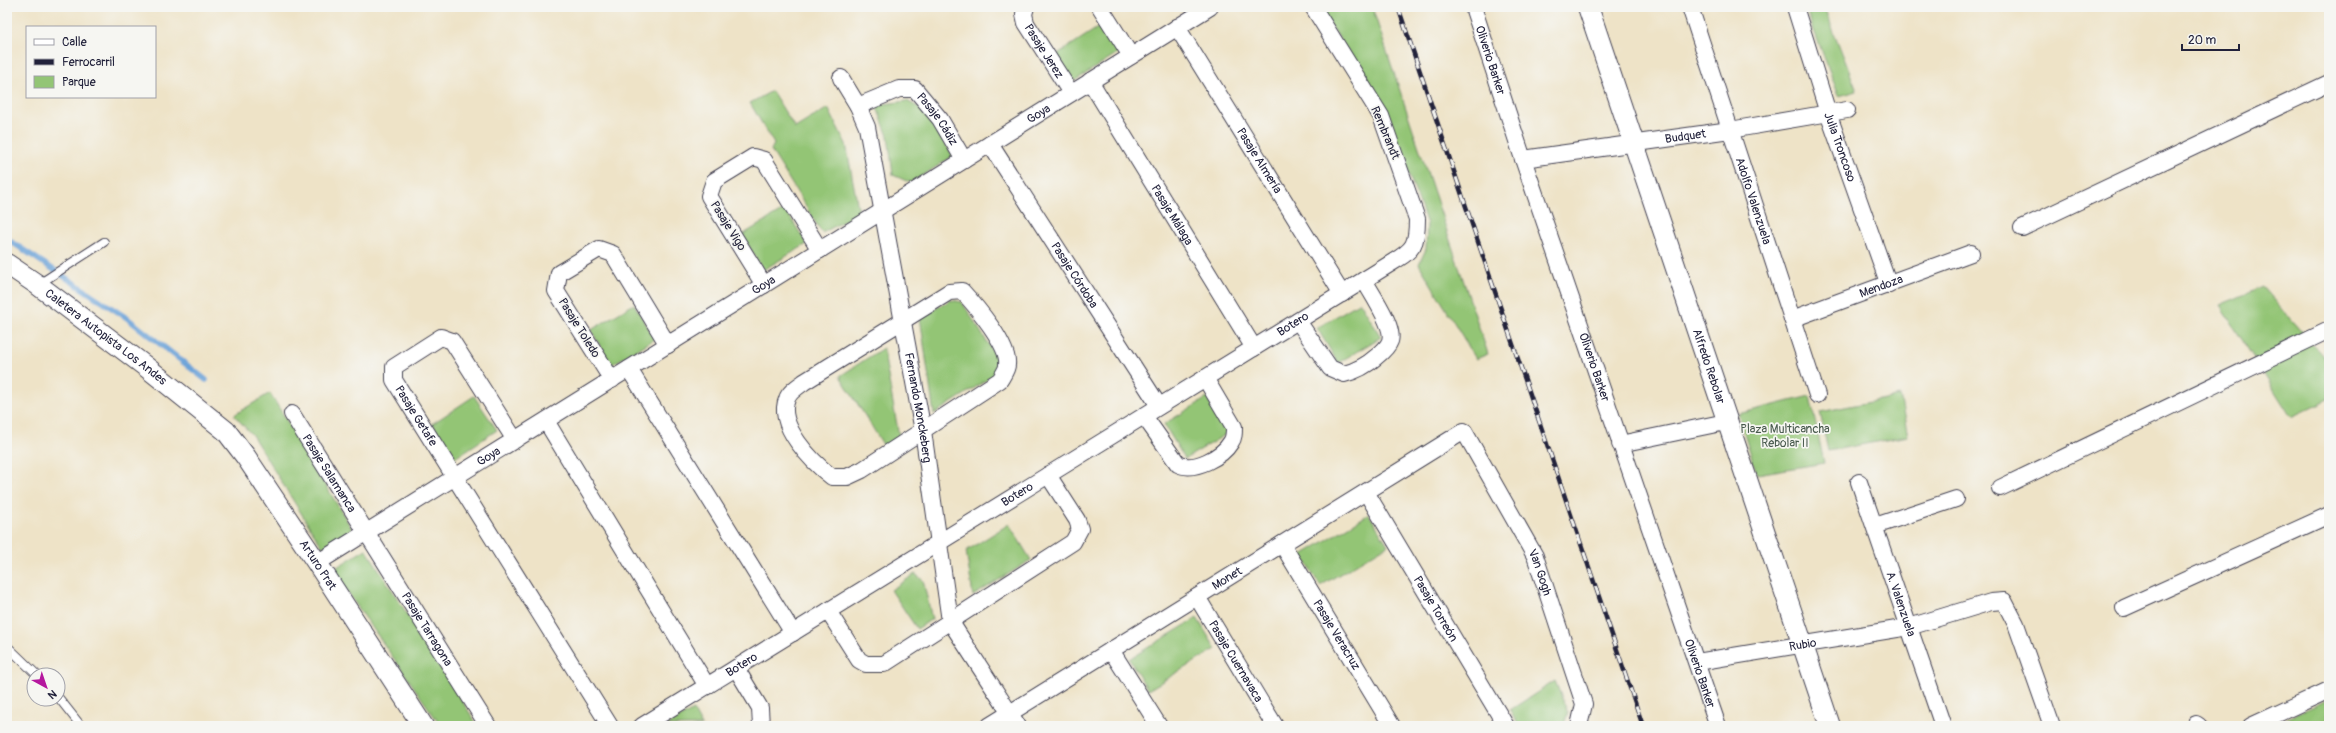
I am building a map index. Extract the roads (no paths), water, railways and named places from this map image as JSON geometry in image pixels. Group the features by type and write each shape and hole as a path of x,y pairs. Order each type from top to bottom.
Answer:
{"street":[{"name":"Pasaje Jerez","path":"1026,7 1024,14 1026,24 1071,93"},
{"path":"1100,7 1131,56"},
{"name":"Goya","path":"317,563 1210,7"},
{"name":"Rembrandt","path":"1313,7 1380,116 1417,219 1417,237 1414,248 1393,262"},
{"name":"Oliverio Barker","path":"1473,7 1620,444 1718,726"},
{"name":"Alfredo Rebolar","path":"1588,7 1726,422 1804,644 1830,726"},
{"name":"Adolfo Valenzuela","path":"1690,7 1817,395"},
{"name":"Julia Troncoso","path":"1794,7 1828,113 1889,285"},
{"name":"Pasaje Almería","path":"1177,27 1342,294"},
{"name":"Fernando Monckeberg","path":"841,78 858,106 867,127 923,431 950,621 1014,720"},
{"name":"Pasaje Málaga","path":"1090,82 1254,348"},
{"path":"2022,228 2329,83"},
{"name":"Pasaje Cádiz","path":"858,106 899,89 915,89 940,119 964,160"},
{"name":"Budquet","path":"1523,159 1730,130 1847,110"},
{"name":"Pasaje Córdoba","path":"990,144 1159,406"},
{"name":"Pasaje Vigo","path":"764,284 709,196 714,181 753,157 764,160 820,250"},
{"name":"Pasaje Toledo","path":"612,380 556,291 559,273 599,249 613,254 668,345"},
{"name":"Mendoza","path":"1792,319 1889,285 1971,253"},
{"name":"Botero","path":"642,726 1393,262"},
{"name":"Caletera Autopista Los Andes","path":"7,264 38,285 203,411"},
{"path":"1298,321 1330,368 1344,374 1361,368 1382,352 1390,343 1391,337 1382,313 1364,280"},
{"path":"962,291 973,303 1006,353 1008,366 1000,380 923,431 862,470 847,477 832,476 809,456 787,425 784,408 787,397 804,382 950,292 962,291"},
{"path":"2000,488 2329,330"},
{"name":"Pasaje Getafe","path":"454,478 394,380 394,367 441,337 452,341 515,440"},
{"path":"629,369 793,633"},
{"path":"1144,416 1178,464 1183,466 1197,466 1213,457 1230,443 1234,436 1234,427 1204,378"},
{"name":"Arturo Prat","path":"203,411 226,431 246,457 423,726"},
{"name":"Pasaje Salamanca","path":"292,414 367,533"},
{"path":"546,421 707,686"},
{"path":"1620,444 1726,422"},
{"name":"Monet","path":"989,726 1014,720 1111,650 1464,431"},
{"name":"Van Gogh","path":"1464,431 1535,556 1584,704 1579,726"},
{"path":"828,611 859,660 875,665 884,664 1073,542 1080,529 1077,520 1048,475"},
{"path":"454,478 610,726"},
{"name":"A. Valenzuela","path":"1860,482 1943,726"},
{"name":"Pasaje Torreón","path":"1366,492 1506,726"},
{"path":"1875,526 1956,499"},
{"path":"2124,608 2329,515"},
{"name":"Pasaje Tarragona","path":"367,533 488,726"},
{"name":"Pasaje Veracruz","path":"1282,544 1392,726"},
{"name":"Pasaje Cuernavaca","path":"1197,597 1275,726"},
{"name":"Rubio","path":"1696,662 1909,627 1991,602 2004,601 2016,624 2052,726"},
{"path":"1111,650 1159,726"},
{"path":"736,668 760,708 761,726"},
{"path":"2251,726 2329,690"}],"lane":[{"path":"38,285 104,242"},
{"path":"7,646 29,667"},
{"path":"66,707 82,726"}],"waterway":[{"path":"7,239 127,318 206,380"}],"railway":[{"path":"1398,7 1643,726"}],"park label":[{"name":"Plaza Multicancha Rebolar II","path":"1785,436"}]}
